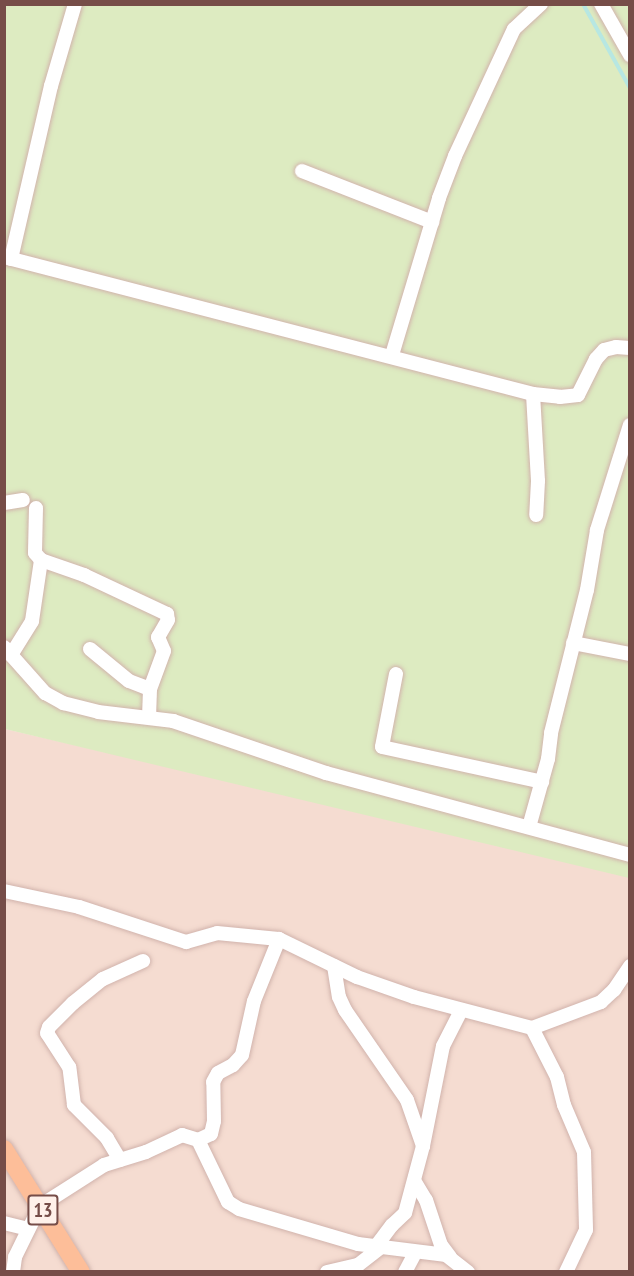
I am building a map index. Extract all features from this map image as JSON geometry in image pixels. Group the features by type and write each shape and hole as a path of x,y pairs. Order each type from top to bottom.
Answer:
{"main road":[{"name":"13","path":"4,1149 81,1272"}],"street":[{"path":"75,4 8,258 392,355 532,394 560,398 578,395 596,359 604,350 616,347 630,348"},
{"path":"392,355 432,222 455,156 514,29 541,4"},
{"path":"601,4 630,55"},
{"path":"302,171 432,222"},
{"path":"532,394 538,481 536,515"},
{"path":"528,827 542,782 551,733 588,590 597,530 630,426"},
{"path":"4,503 23,500"},
{"path":"36,508 35,553 40,560 84,575 166,613 168,620 158,638 164,651 150,689 149,717"},
{"path":"40,560 32,621 8,651 45,693 63,703 98,712 149,717 211,732 336,776 630,855"},
{"path":"573,643 630,654"},
{"path":"90,650 129,681 150,689"},
{"path":"396,674 382,747 542,782"},
{"path":"4,891 79,908 186,942 217,933 279,939 357,977 414,997 532,1028 601,1002 614,990 630,966"},
{"path":"13,1272 10,1260 40,1206 85,1176 120,1160 182,1136 198,1140 211,1134 214,1121 213,1082 218,1072 233,1065 242,1055 254,1001 279,939"},
{"path":"120,1160 107,1137 74,1104 69,1067 47,1033 49,1027 73,1003 103,979 143,961"},
{"path":"334,966 339,997 345,1010 407,1100 423,1146"},
{"path":"327,1272 358,1265 379,1246 392,1225 405,1214 415,1182 443,1046 460,1012"},
{"path":"532,1028 557,1077 564,1105 584,1152 586,1230 566,1272"},
{"path":"198,1140 228,1202 233,1205 277,1221 358,1244 450,1257"},
{"path":"415,1182 426,1200 441,1245 450,1257 468,1272"},
{"path":"4,1223 28,1229"},
{"path":"405,1272 415,1253"}],"shaded area":[{"path":"629,358 629,1271 5,1272 5,729 265,789"}],"green space":[{"path":"5,5 629,5 629,878 5,729"}],"waterway":[{"path":"583,4 630,88"}]}
